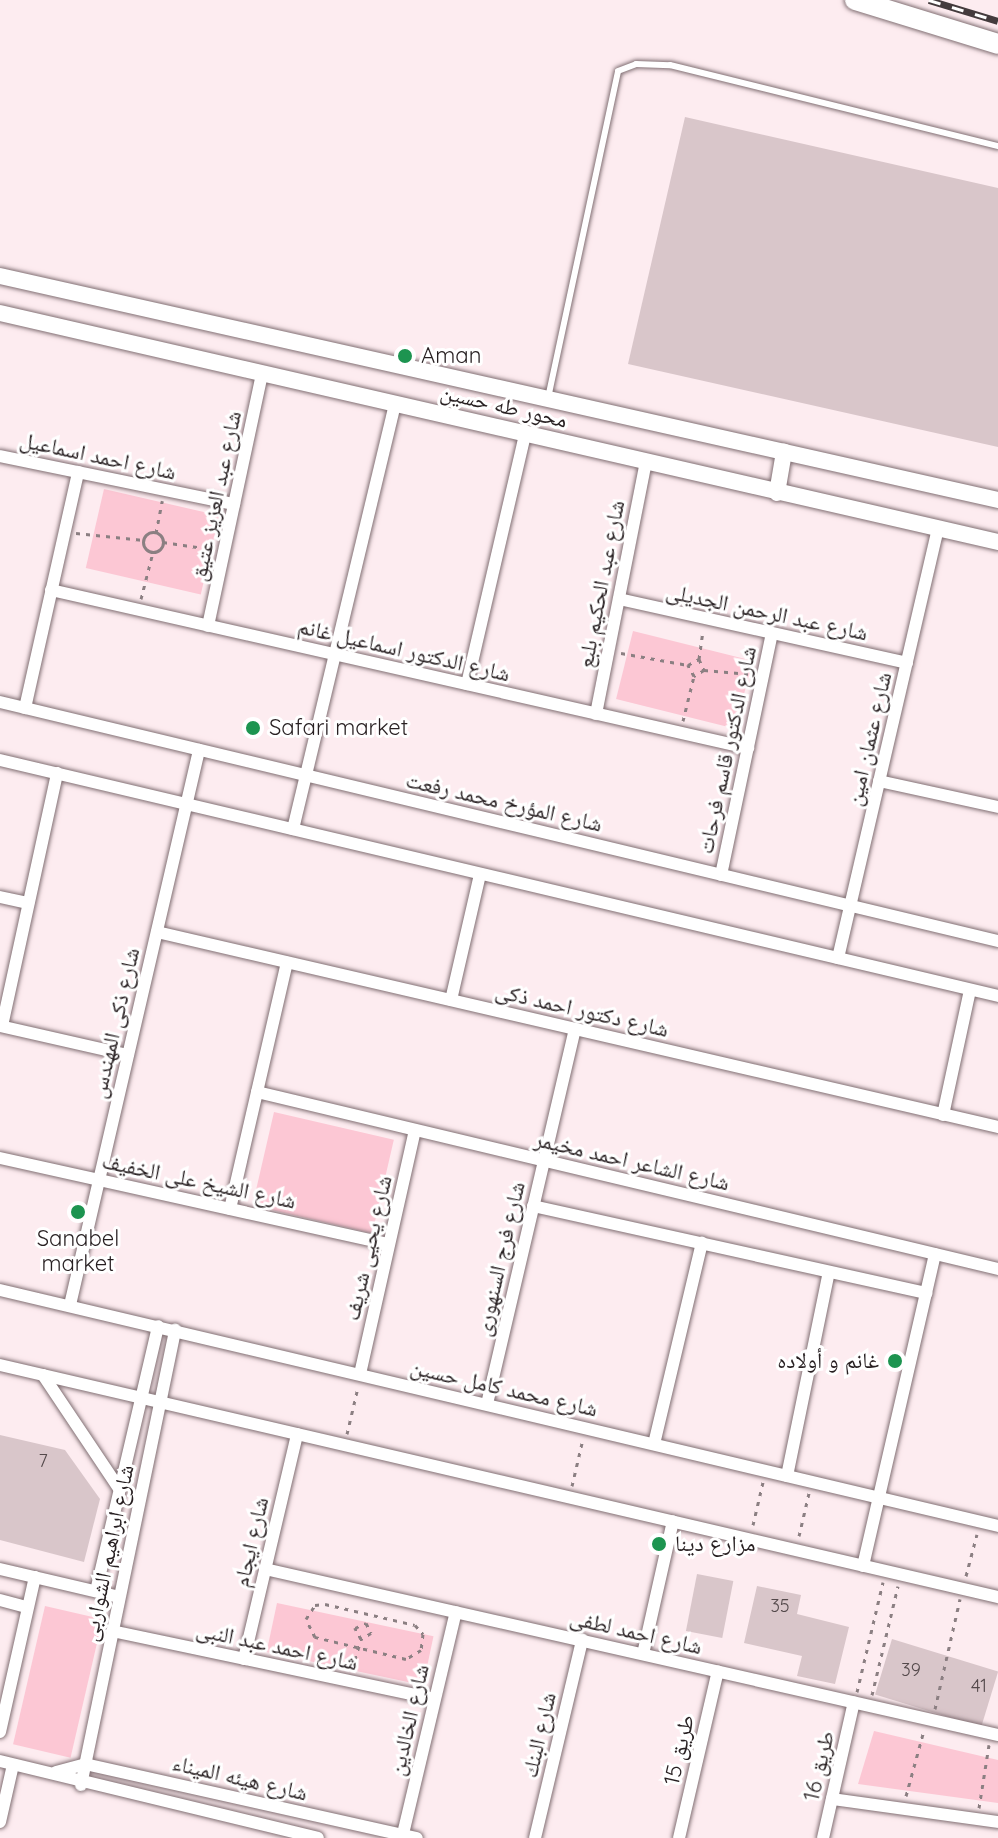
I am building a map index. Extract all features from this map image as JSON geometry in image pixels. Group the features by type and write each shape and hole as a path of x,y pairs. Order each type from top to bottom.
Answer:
{"main road":[{"path":"855,0 998,44"}],"street":[{"name":"محور طه حسين","path":"0,276 998,500"},
{"name":"محور طه حسين","path":"0,313 998,542"},
{"name":"شارع عبد العزيز عتيق","path":"208,626 262,375"},
{"path":"293,829 395,404"},
{"path":"467,684 525,434"},
{"path":"777,493 784,452"},
{"name":"شارع احمد اسماعيل","path":"0,456 234,504"},
{"name":"شارع عبد الحكيم بلبع","path":"596,714 646,461"},
{"path":"25,708 78,472"},
{"name":"شارع عثمان امين","path":"838,958 938,528"},
{"name":"شارع الدكتور اسماعيل غانم","path":"51,590 748,748"},
{"name":"شارع عبد الرحمن الجديلى","path":"619,599 907,663"},
{"name":"شارع الدكتور قاسم فرحات","path":"721,875 772,633"},
{"name":"شارع المؤرخ محمد رفعت","path":"0,702 998,941"},
{"name":"شارع ذكى المهندس","path":"70,1305 199,750"},
{"path":"0,760 998,996"},
{"path":"57,773 1,1026 128,1055"},
{"path":"879,781 998,807"},
{"path":"451,1000 480,874"},
{"path":"0,897 28,903"},
{"name":"شارع دكتور احمد ذكى","path":"157,932 998,1127"},
{"path":"230,1209 287,962"},
{"path":"943,1115 970,990"},
{"name":"شارع فرج السنهورى","path":"487,1404 575,1029"},
{"name":"شارع الشاعر احمد مخيمر","path":"257,1092 998,1269"},
{"name":"شارع يحيى شريف","path":"360,1374 415,1130"},
{"name":"شارع الشيخ على الخفيف","path":"0,1158 389,1244"},
{"path":"533,1206 926,1293"},
{"path":"654,1444 702,1243"},
{"path":"863,1566 935,1254"},
{"path":"787,1476 829,1272"},
{"name":"شارع محمد كامل حسين","path":"0,1290 998,1526"},
{"name":"شارع ابراهيم الشواربى","path":"96,1591 158,1326"},
{"name":"شارع ابراهيم الشواربى","path":"81,1785 175,1330"},
{"path":"0,1365 998,1597"},
{"path":"43,1375 120,1490"},
{"name":"شارع ايجام","path":"244,1659 297,1434"},
{"path":"643,1654 673,1521"},
{"path":"0,1569 119,1597"},
{"name":"شارع احمد لطفى","path":"265,1569 994,1734"},
{"path":"0,1732 35,1577"},
{"path":"0,1600 27,1607"},
{"name":"شارع الخالدين","path":"402,1836 456,1612"},
{"name":"شارع احمد عبد النبى","path":"112,1631 434,1699"},
{"name":"شارع البنك","path":"535,1838 582,1640"},
{"name":"طريق 15","path":"679,1838 718,1671"},
{"name":"طريق 16","path":"823,1838 854,1702"},
{"path":"0,1822 6,1763"},
{"name":"شارع هيئه الميناء","path":"6,1763 56,1772 81,1785 318,1838"},
{"name":"شارع هيئه الميناء","path":"56,1772 85,1764 417,1838"},
{"path":"832,1799 901,1812 998,1822"}],"lane":[{"path":"548,398 618,71 636,64 670,65 998,146"}],"path":[{"path":"164,490 156,533 163,542 223,554"},
{"path":"64,532 144,540 156,533"},
{"path":"144,540 153,552"},
{"path":"138,610 153,552 163,542"},
{"path":"704,670 699,659 705,619"},
{"path":"608,650 688,665 699,659"},
{"path":"680,733 694,676 688,665"},
{"path":"694,676 704,670 762,679"},
{"path":"345,1446 360,1374"},
{"path":"570,1498 585,1428"},
{"path":"750,1539 766,1471"},
{"path":"796,1550 812,1482"},
{"path":"901,1812 930,1719 980,1522"},
{"path":"854,1702 886,1571"},
{"path":"870,1706 900,1574"},
{"path":"325,1604 410,1623 424,1639 421,1650 406,1659 358,1647 311,1634 306,1624 310,1609 325,1604"},
{"path":"349,1681 361,1639 371,1633 366,1623 355,1628 361,1639"},
{"path":"977,1822 994,1734"}],"shaded area":[{"path":"104,489 219,516 201,594 86,568"},
{"path":"633,631 752,661 735,729 616,699"},
{"path":"274,1112 394,1140 372,1233 252,1206"},
{"path":"277,1603 434,1636 423,1685 267,1652"},
{"path":"45,1606 102,1619 71,1758 13,1744"},
{"path":"874,1731 998,1760 998,1803 858,1784"}],"building":[{"path":"685,117 998,188 998,447 628,364"},
{"path":"0,1435 65,1450 100,1499 84,1562 0,1540"},
{"path":"697,1574 733,1581 722,1638 686,1631"},
{"path":"757,1586 801,1595 797,1614 849,1627 835,1684 797,1676 802,1656 744,1643"},
{"path":"892,1639 998,1671 981,1727 875,1694"}],"railway":[{"path":"929,0 998,21"}],"place":[{"name":"Aman","path":"405,356"},
{"name":"Safari market","path":"253,728"},
{"name":"Sanabel market","path":"78,1212"},
{"name":"غانم و أولاده","path":"895,1361"},
{"name":"مزارع دينا","path":"659,1544"}]}
